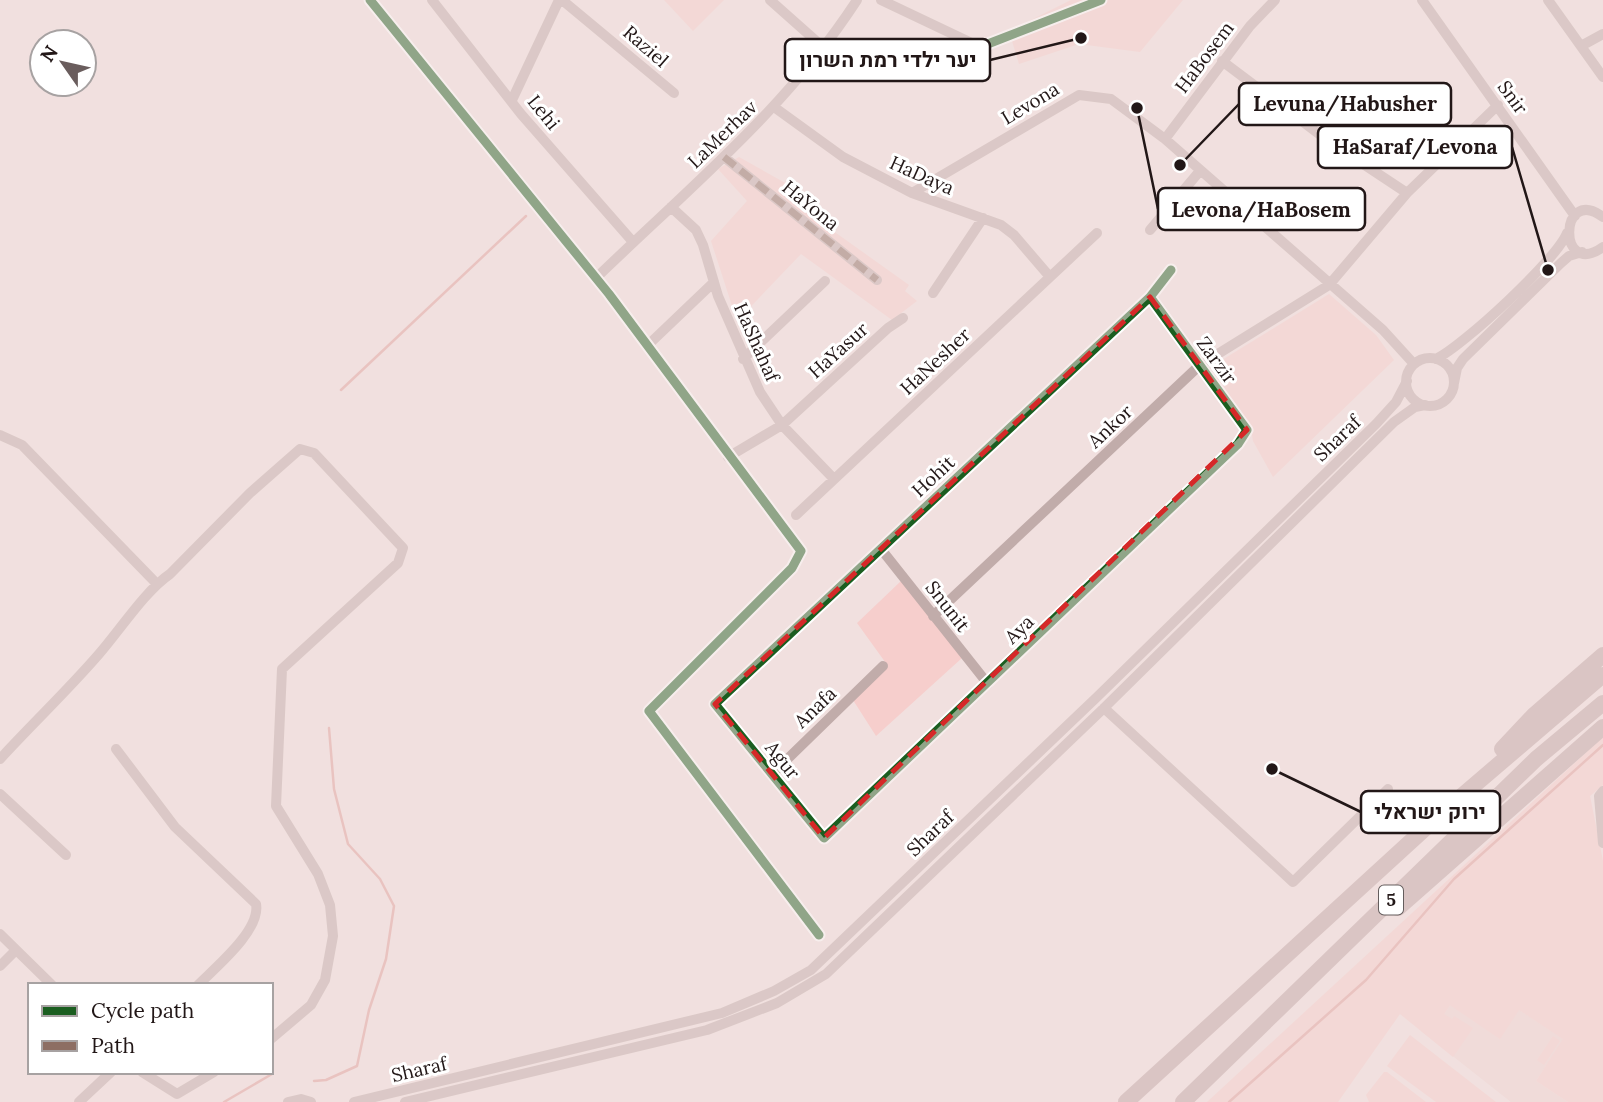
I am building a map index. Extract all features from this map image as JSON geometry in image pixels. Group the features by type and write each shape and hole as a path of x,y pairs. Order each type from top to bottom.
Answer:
{"highway":[{"path":"1443,812 1534,715 1603,655"},
{"name":"5","path":"1126,1102 1443,812 1603,675"},
{"name":"5","path":"1183,1102 1536,760 1603,703"},
{"path":"1208,1078 1603,727"}],"street":[{"name":"Lehi","path":"432,0 512,100 633,242"},
{"path":"512,100 560,0"},
{"name":"Raziel","path":"560,0 674,93"},
{"path":"770,0 824,48"},
{"name":"LaMerhav","path":"596,278 724,158 774,107 824,48 857,0"},
{"path":"881,0 981,47"},
{"name":"HaBosem","path":"1165,139 1222,61 1275,0"},
{"name":"Snir","path":"1422,0 1575,216"},
{"path":"1548,0 1603,77"},
{"path":"1581,46 1603,34"},
{"path":"1222,61 1326,140 1407,193"},
{"name":"Levona","path":"912,193 1079,94 1111,99 1165,139 1199,172 1383,330 1415,364"},
{"name":"Ankor","path":"933,616 1200,365 1329,285 1407,193 1498,105"},
{"name":"HaDaya","path":"774,107 843,157 912,193 1001,225 1014,235 1050,277"},
{"name":"HaYona","path":"724,158 877,280"},
{"path":"1150,230 1199,172"},
{"name":"HaShahaf","path":"671,207 696,230 743,359 760,393 782,425 834,479"},
{"path":"1436,359 1462,342 1555,252 1575,216 1600,211"},
{"path":"933,293 983,218"},
{"name":"HaNesher","path":"796,515 1097,233"},
{"path":"1567,233 1571,244 1582,252"},
{"path":"1454,383 1451,369 1436,359 1427,358 1415,364 1407,380 1413,398 1424,405 1444,401 1454,383 1457,368 1463,359 1560,263 1569,256 1603,249"},
{"name":"Hohit","path":"715,704 1150,297 1171,270"},
{"path":"743,359 825,281"},
{"path":"647,346 714,282"},
{"name":"Zarzir","path":"1150,297 1247,430 1238,444"},
{"name":"HaYasur","path":"729,457 782,425 888,328 903,318"},
{"name":"Sharaf","path":"355,1102 722,1013 774,991 811,970 1356,444 1388,412 1407,380"},
{"name":"Sharaf","path":"405,1102 707,1030 762,1010 807,987 854,951 1394,422 1415,407 1424,405"},
{"path":"0,435 22,444 156,583"},
{"name":"Aya","path":"824,838 1238,444"},
{"path":"0,759 58,695 74,682 135,612 156,583 170,573 250,493 300,449 314,453 403,548 398,563 282,669 276,806 318,874 330,905 333,936 325,979 312,1005 273,1037"},
{"name":"Snunit","path":"881,549 988,684"},
{"name":"Anafa","path":"772,774 883,666"},
{"name":"Agur","path":"715,704 824,838"},
{"path":"1104,708 1293,883 1388,789"},
{"path":"116,749 175,827 256,904 257,914 251,928 200,983"},
{"path":"1603,792 1598,796 1603,843"},
{"path":"0,794 66,855"},
{"path":"0,934 50,983"},
{"path":"0,966 16,950"},
{"path":"79,1102 109,1074"},
{"path":"145,1074 177,1094 212,1074"},
{"path":"288,1102 301,1099 310,1102"}],"highlighted area":[{"path":"1150,297 1247,430 824,838 715,704"}],"shaded area":[{"path":"664,0 724,0 693,31"},
{"path":"1071,0 1183,0 1140,52 1079,44 1019,64 1009,31"},
{"path":"739,157 814,199 801,208 909,285 905,291 917,301 892,320 801,254 737,321 711,241 747,201 718,169"},
{"path":"1329,294 1376,335 1394,360 1273,477 1253,441 1250,424 1209,368"},
{"path":"901,581 962,658 876,736 853,700 888,666 857,623"},
{"path":"1603,737 1603,785 1590,796 1603,861 1603,1102 1568,1102 1536,1081 1563,1039 1519,1010 1500,1039 1450,1005 1444,1014 1452,1019 1454,1016 1473,1028 1453,1057 1400,1014 1338,1102 1207,1102"},
{"path":"1470,978 1564,1039 1536,1081 1568,1102 1511,1102 1421,1031"},
{"path":"1410,1035 1496,1102 1436,1102 1387,1066"},
{"path":"1553,1036 1560,1041 1544,1065 1537,1060"},
{"path":"1384,1072 1426,1102 1369,1102 1366,1095"}],"waterway":[{"path":"341,390 526,216"},
{"path":"314,1081 326,1080 357,1066 369,1010 386,959 394,906 380,879 348,844 334,789 329,728"},
{"path":"1229,1102 1366,980 1454,879 1603,745"},
{"path":"224,1102 272,1074"}],"marked path":[{"path":"724,157 877,280"}],"cycle path":[{"path":"370,0 609,294 801,551 792,568 649,711 819,935"},
{"path":"980,47 1101,0"},
{"path":"1150,297 1247,430 1238,444 824,838 715,704 1150,297 1171,270"}],"place":[{"name":"יער ילדי רמת השרון","path":"1081,38"},
{"name":"Levona/HaBosem","path":"1137,108"},
{"name":"Levuna/Habusher","path":"1180,165"},
{"name":"HaSaraf/Levona","path":"1548,270"},
{"name":"ירוק ישראלי","path":"1272,769"}]}
